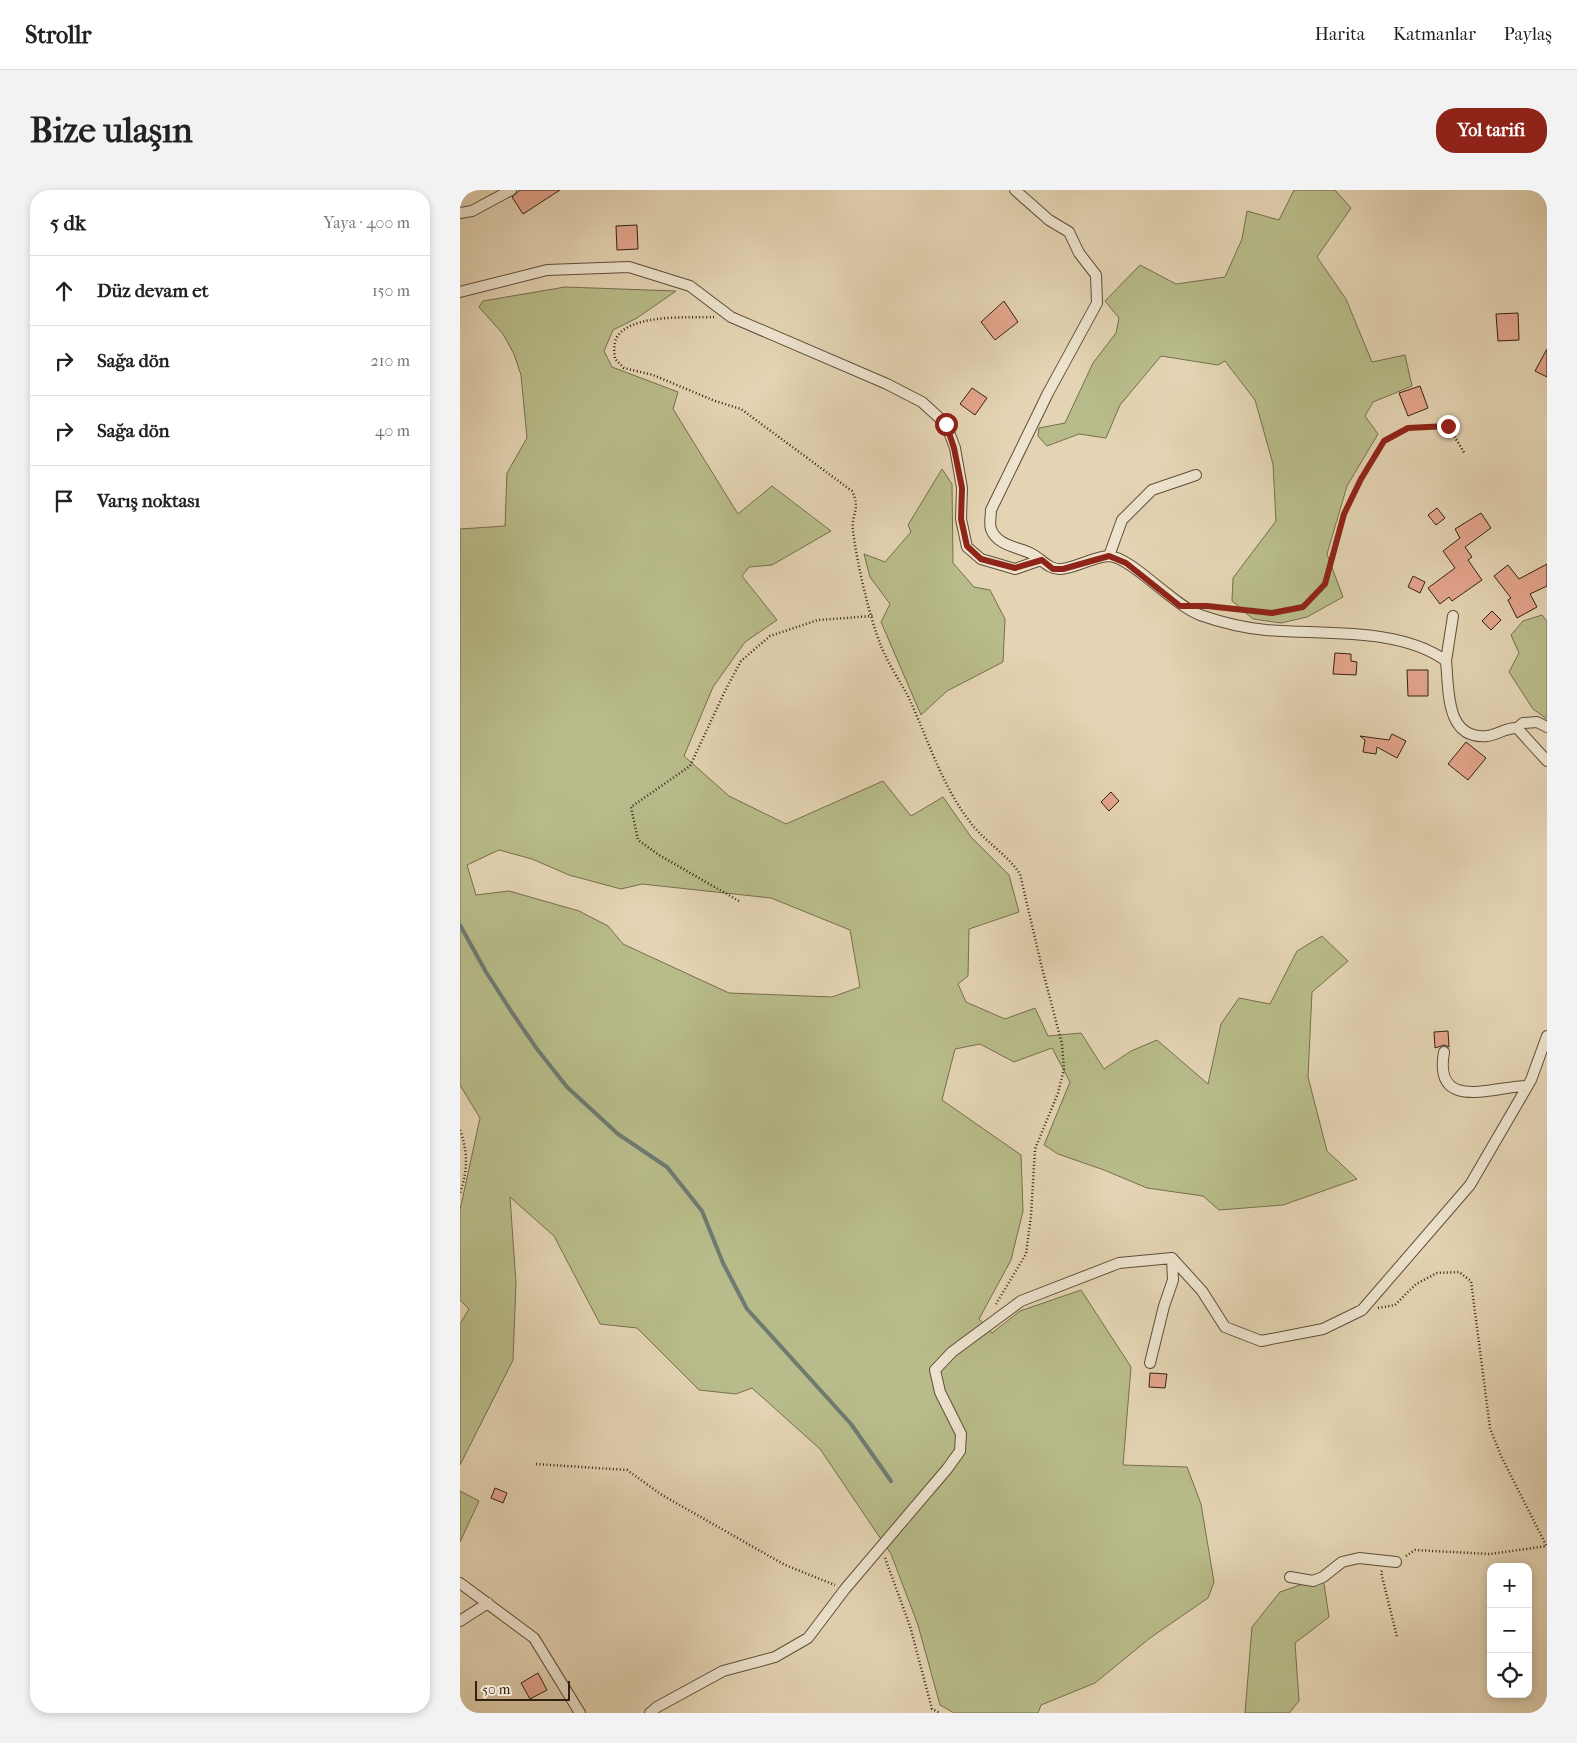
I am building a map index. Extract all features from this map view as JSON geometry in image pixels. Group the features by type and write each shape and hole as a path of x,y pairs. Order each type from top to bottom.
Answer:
{"street":[{"path":"460,213 472,211 511,190"},
{"path":"1015,190 1049,220 1069,232 1079,253 1096,275 1097,303 1048,393 991,510 991,530 1002,542 1030,553 1053,569 1063,569 1109,556 1126,563 1180,606 1200,615 1264,630 1361,635 1417,646 1432,651 1446,662"},
{"path":"460,292 547,270 629,267 690,286 731,317 887,384 922,402 946,424 954,448 962,488 961,519 967,546 981,559 1015,568 1042,560"},
{"path":"1109,556 1122,520 1152,490 1196,475"},
{"path":"1452,616 1446,662 1452,718 1461,728 1473,734 1487,736 1517,728 1523,723 1537,722 1547,727"},
{"path":"1517,728 1547,761"},
{"path":"1172,1258 1202,1291 1225,1327 1261,1341 1323,1329 1362,1310 1470,1185 1527,1086 1547,1036"},
{"path":"1444,1052 1442,1062 1446,1081 1455,1090 1476,1093 1490,1092 1510,1086 1527,1086"},
{"path":"1150,1363 1164,1306 1173,1280 1172,1258"},
{"path":"650,1713 657,1707 723,1671 776,1657 808,1638 845,1589 947,1469 960,1451 961,1434 940,1392 935,1370 952,1352 1022,1301 1118,1263 1172,1258"},
{"path":"1290,1577 1313,1581 1323,1577 1342,1562 1359,1558 1396,1562"},
{"path":"460,1583 534,1638 580,1713"},
{"path":"460,1621 488,1603"}],"path":[{"path":"731,317 670,318 643,321 620,333 614,345 615,359 624,368 653,375 715,401 741,409 852,491 858,501 853,529 881,646 908,697 949,788 971,823 1013,863 1020,874 1062,1044 1064,1069 1058,1093 1035,1149 1031,1216 1026,1254 994,1308"},
{"path":"1207,606 1272,613 1303,607 1325,584 1344,514 1361,479 1384,441 1408,428 1448,426 1465,454"},
{"path":"739,901 658,855 638,840 631,808 690,766 741,661 770,636 818,620 873,616"},
{"path":"460,1130 467,1149 465,1180 460,1193"},
{"path":"1362,1310 1395,1305 1416,1284 1437,1273 1459,1272 1471,1281 1490,1428 1501,1456 1547,1547 1490,1554 1415,1550 1381,1572 1397,1637"},
{"path":"536,1464 627,1470 662,1495 785,1565 845,1589"},
{"path":"881,1548 910,1626 932,1709 940,1713"}],"green space":[{"path":"1294,190 1335,190 1351,208 1317,257 1346,299 1372,362 1405,355 1412,386 1373,402 1365,416 1378,434 1347,486 1327,554 1343,597 1307,617 1281,623 1253,619 1232,601 1233,578 1276,521 1273,464 1255,400 1225,361 1218,365 1161,356 1120,405 1106,438 1079,434 1047,446 1038,436 1039,428 1065,423 1093,363 1116,333 1119,318 1105,301 1140,265 1176,284 1225,277 1242,239 1247,211 1279,220"},
{"path":"565,287 676,291 637,318 613,330 604,351 612,367 678,392 673,409 738,514 772,486 831,531 772,565 749,567 742,576 777,620 745,642 713,687 684,756 729,796 786,824 883,781 911,816 943,797 971,837 1009,875 1019,912 969,929 968,976 958,984 966,1002 1005,1019 1035,1008 1048,1036 1081,1033 1104,1069 1131,1051 1157,1040 1208,1084 1221,1024 1239,998 1270,1004 1297,951 1322,936 1348,961 1312,992 1308,1077 1327,1151 1357,1179 1283,1205 1219,1210 1203,1196 1147,1188 1058,1154 1044,1145 1070,1082 1052,1048 1014,1062 980,1044 955,1049 942,1100 1021,1155 1023,1211 1011,1260 979,1319 992,1333 1020,1311 1081,1290 1131,1367 1123,1465 1187,1467 1201,1504 1214,1582 1208,1598 1150,1638 1095,1683 1041,1705 1038,1713 954,1713 940,1705 918,1625 891,1554 820,1449 752,1388 736,1394 699,1390 637,1328 600,1324 554,1236 510,1197 516,1283 513,1360 460,1465 460,1324 469,1309 460,1300 460,1210 480,1118 460,1085 460,529 505,526 507,473 527,438 521,375 514,354 503,334 479,307 483,301","holes":["499,850 532,859 569,875 621,889 642,884 771,898 850,930 860,987 832,997 729,993 623,944 608,926 579,911 509,891 476,895 467,865"]},
{"path":"942,469 952,484 953,563 974,587 990,590 1005,619 1003,662 947,691 921,715 881,622 890,604 870,577 864,554 885,562 911,532 908,525"},
{"path":"1542,615 1547,621 1547,719 1533,709 1509,672 1519,653 1511,635 1523,621"},
{"path":"460,1491 479,1501 460,1542"},
{"path":"1323,1577 1329,1617 1295,1643 1299,1701 1289,1713 1245,1713 1252,1627 1280,1592"}],"building":[{"path":"520,190 560,190 523,214 512,197"},
{"path":"637,225 638,249 617,250 616,226"},
{"path":"1004,301 1018,322 995,340 981,322"},
{"path":"1518,313 1519,340 1498,341 1496,314"},
{"path":"1547,349 1547,377 1535,371"},
{"path":"1420,386 1428,408 1408,416 1399,393"},
{"path":"972,388 987,398 975,415 960,404"},
{"path":"1437,508 1445,518 1436,525 1428,515"},
{"path":"1481,513 1491,528 1465,547 1472,557 1468,560 1482,580 1452,601 1449,597 1440,604 1428,588 1455,568 1443,551 1460,538 1455,529"},
{"path":"1547,564 1547,586 1530,594 1537,607 1517,618 1508,600 1511,598 1494,576 1508,565 1519,579"},
{"path":"1413,576 1425,582 1420,593 1408,587"},
{"path":"1492,611 1501,620 1491,630 1482,621"},
{"path":"1335,653 1351,654 1351,661 1357,662 1356,675 1333,674"},
{"path":"1407,670 1428,670 1428,696 1408,696"},
{"path":"1392,734 1406,741 1397,758 1377,747 1376,754 1363,752 1365,740 1360,736 1389,740"},
{"path":"1466,742 1486,758 1468,780 1448,764"},
{"path":"1111,792 1119,801 1109,811 1101,802"},
{"path":"1448,1031 1449,1047 1444,1045 1435,1048 1434,1032"},
{"path":"1150,1373 1167,1374 1165,1388 1149,1387"},
{"path":"495,1488 507,1493 503,1503 491,1498"},
{"path":"538,1673 547,1690 530,1699 521,1683"}],"waterway":[{"path":"460,925 486,972 511,1011 537,1049 567,1087 618,1134 667,1167 702,1211 723,1263 747,1309 851,1424 891,1481"}],"route":[{"path":"946,424 954,448 962,488 961,519 967,546 981,559 1015,568 1042,560 1053,569 1063,569 1109,556 1126,563 1180,606 1207,606 1272,613 1303,607 1325,584 1344,514 1361,479 1384,441 1408,428 1428,425 1448,426"}]}
